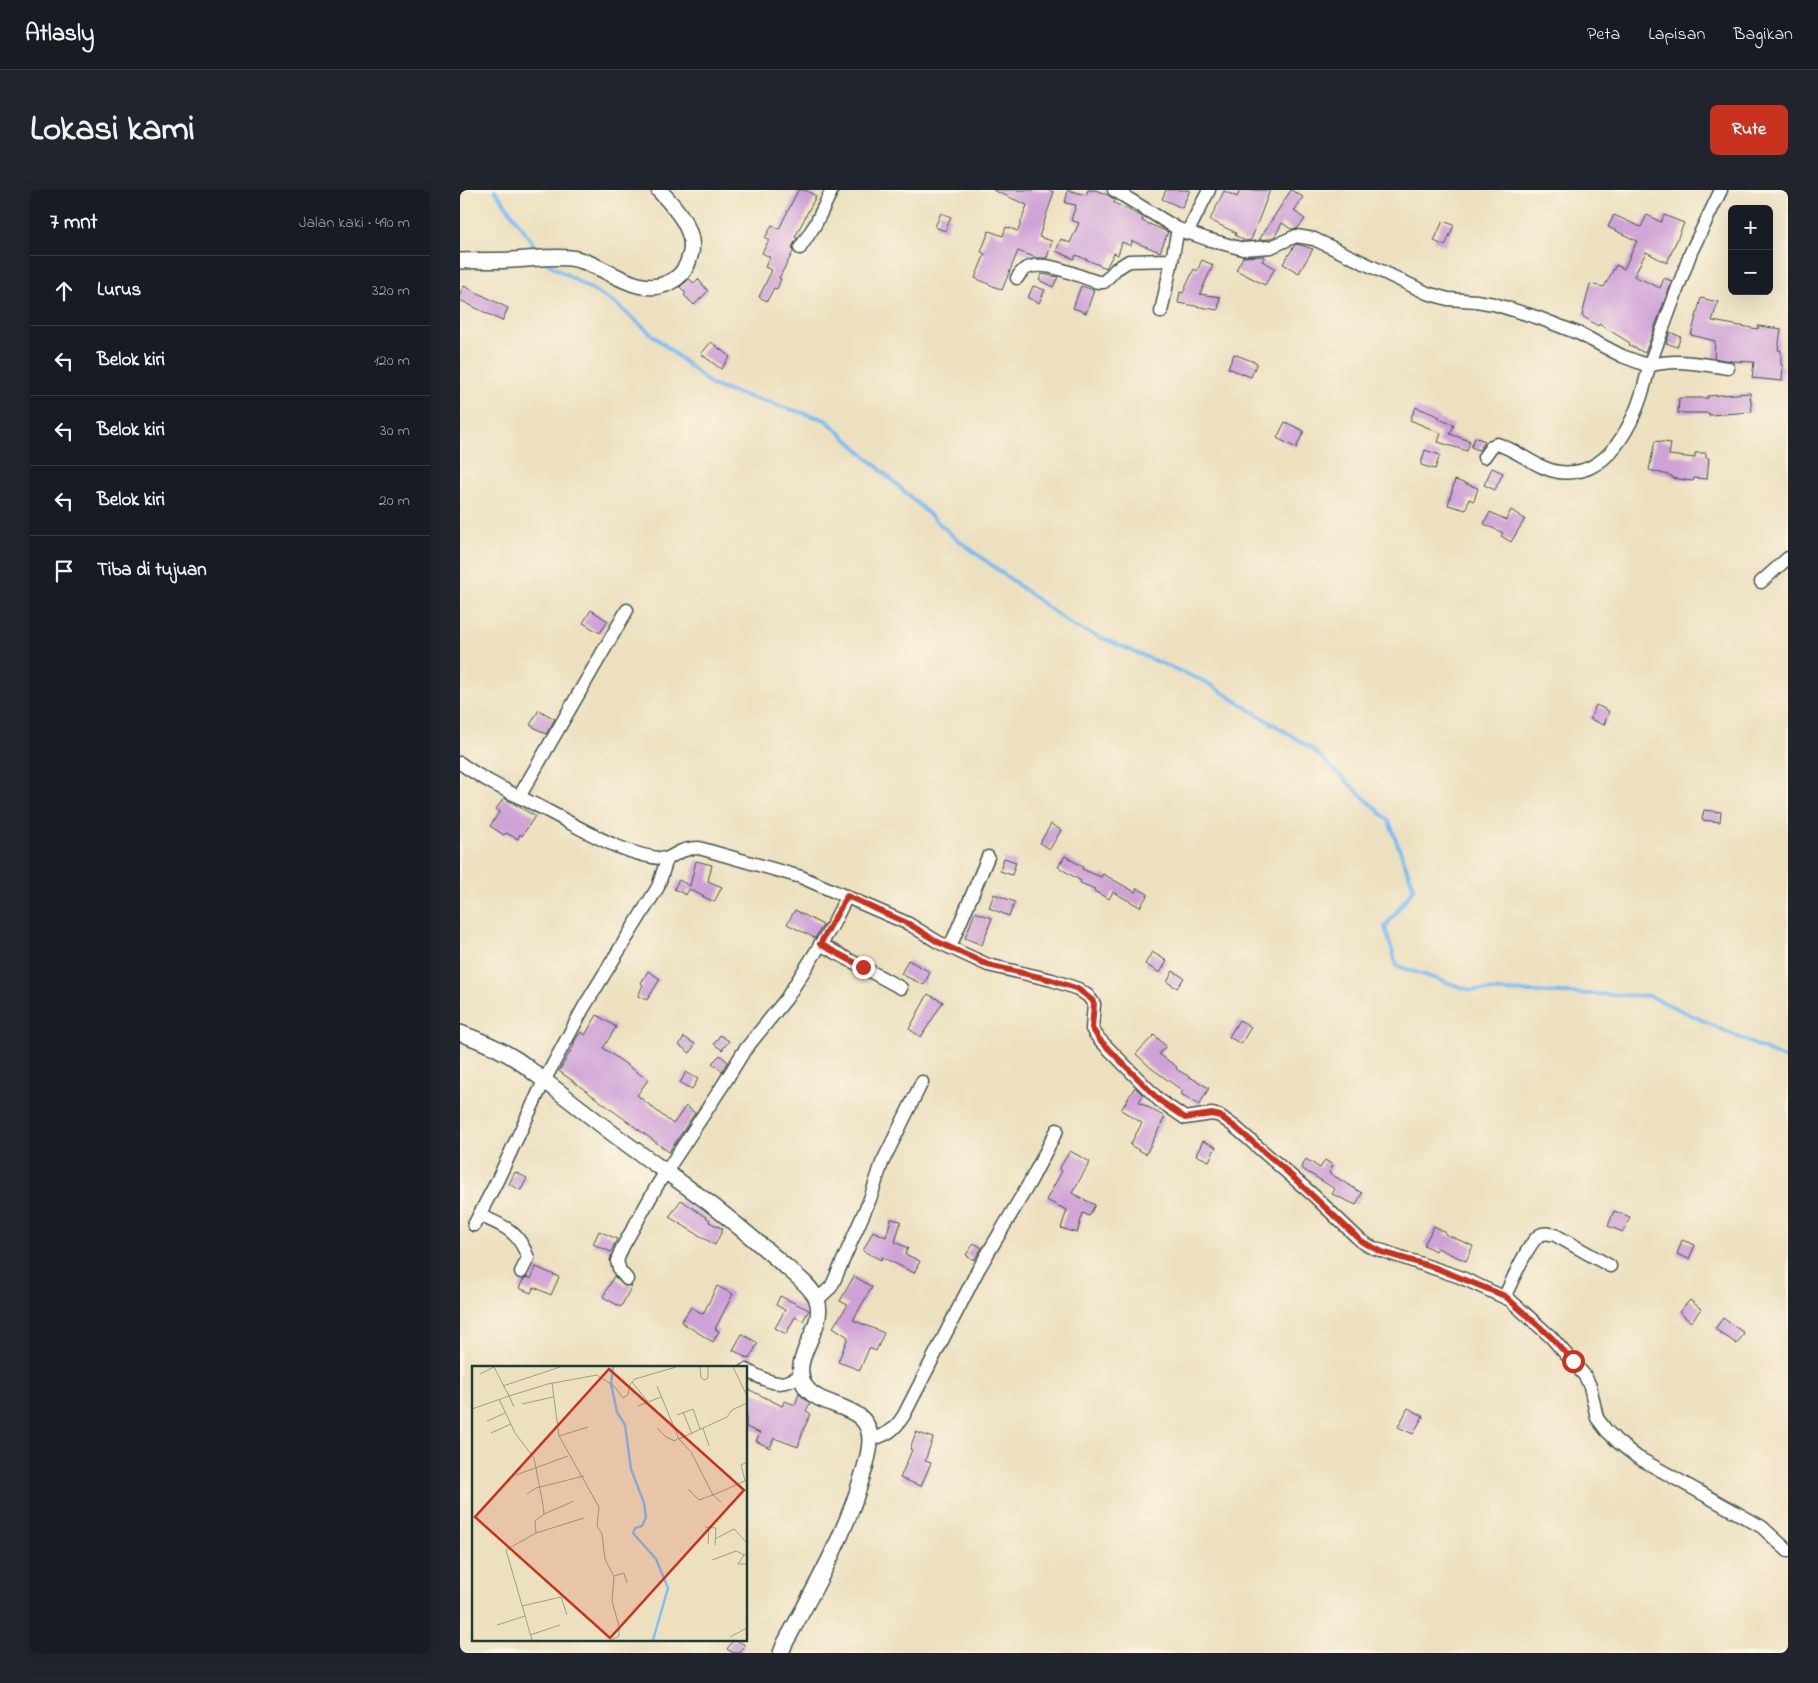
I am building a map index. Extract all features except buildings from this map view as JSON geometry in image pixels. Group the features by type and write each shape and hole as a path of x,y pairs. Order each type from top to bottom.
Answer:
{"street":[{"path":"460,261 570,258 592,263 628,281 656,288 676,280 686,268 691,253 689,232 678,213 659,190"},
{"path":"800,248 815,225 832,190"},
{"path":"1114,190 1183,231 1243,249 1272,248 1296,236 1314,239 1427,293 1448,299 1494,304 1539,318 1580,334 1631,360 1649,366 1662,362 1676,362 1728,368"},
{"path":"1161,312 1172,260 1183,231 1209,190"},
{"path":"1484,457 1492,446 1497,444 1558,472 1580,471 1593,467 1614,449 1625,433 1642,394 1649,366 1692,252 1721,190"},
{"path":"1017,278 1026,268 1040,266 1052,267 1098,282 1104,282 1116,268 1129,261 1172,260"},
{"path":"1762,582 1786,565"},
{"path":"519,797 627,610"},
{"path":"460,763 519,797 604,841 646,856 668,859"},
{"path":"522,1272 528,1258 519,1240 508,1228 476,1220 497,1182 544,1081 584,1008 658,887 668,859 682,850 699,848 801,877 909,924 938,942 988,965 1052,980 1078,989 1092,1000 1094,1004 1092,1028 1099,1039 1166,1107 1185,1118 1212,1114 1220,1116 1313,1195 1361,1241 1371,1247 1452,1274 1505,1296 1551,1337 1586,1376 1597,1418 1618,1442 1652,1466 1762,1528 1788,1551"},
{"path":"950,947 988,857"},
{"path":"628,1279 623,1275 618,1266 619,1256 647,1202 744,1051 786,998 847,896"},
{"path":"820,944 901,988"},
{"path":"460,1033 486,1042 515,1058 710,1204 800,1279 817,1300 818,1314 801,1364 801,1375 808,1390 816,1396 843,1406 864,1422 869,1430 870,1440 868,1456 856,1498 834,1549 785,1643 782,1653"},
{"path":"817,1300 831,1287 837,1276 870,1199 882,1163 922,1082"},
{"path":"870,1440 893,1430 904,1415 978,1270 1030,1182 1057,1130"},
{"path":"1505,1296 1523,1259 1538,1235 1545,1233 1555,1235 1610,1266"},
{"path":"748,1371 772,1383 780,1384 788,1383 801,1375"}],"waterway":[{"path":"495,190 540,253"},
{"path":"547,263 616,304 713,386 826,420 954,537 1073,626 1206,682 1311,748 1389,821 1414,888 1385,927 1397,966 1470,990 1650,996 1788,1060"}],"route":[{"path":"863,967 820,944 831,928 847,896 909,924 938,942 988,965 1067,984 1078,989 1092,1000 1094,1004 1095,1012 1092,1028 1099,1039 1166,1107 1185,1118 1201,1114 1220,1116 1282,1167 1361,1241 1382,1252 1436,1268 1505,1296 1551,1337 1573,1361"}]}
